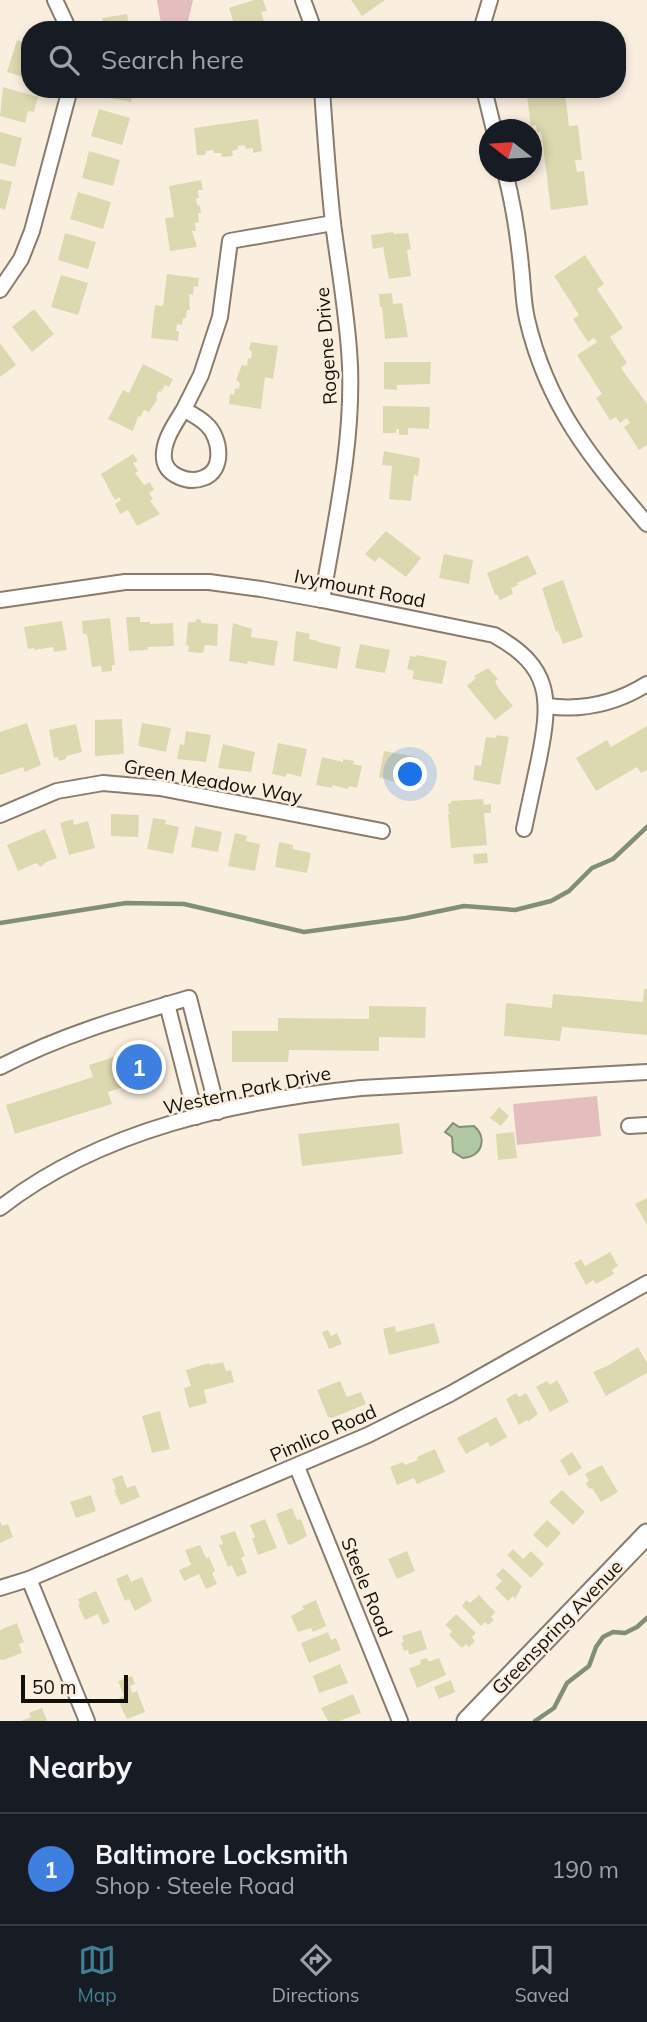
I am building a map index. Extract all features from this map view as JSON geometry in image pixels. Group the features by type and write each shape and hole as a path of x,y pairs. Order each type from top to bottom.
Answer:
{"main road":[{"name":"Greenspring Avenue","path":"469,1720 647,1534"}],"street":[{"path":"55,0 65,21"},
{"path":"303,0 311,21"},
{"path":"484,21 490,0"},
{"path":"0,290 21,259 32,231 68,98"},
{"name":"Rogene Drive","path":"322,98 326,162 348,327 349,423 345,466 322,600"},
{"path":"486,98 491,119"},
{"path":"507,182 515,216 527,318 546,380 558,407 595,463 647,524"},
{"path":"184,409 206,424 218,441 217,462 211,473 202,479 180,478 170,470 164,460 165,447 170,433 201,375 220,317 230,241 333,223"},
{"name":"Ivymount Road","path":"0,600 84,586 165,581 209,582 322,600 494,635 514,645 528,659 544,688 547,706 524,828"},
{"path":"547,706 571,710 588,708 618,699 647,684"},
{"name":"Green Meadow Way","path":"0,815 57,791 103,783 160,789 382,831"},
{"path":"0,1067 43,1045 101,1023 189,998 218,1112"},
{"path":"167,1004 196,1117"},
{"name":"Western Park Drive","path":"0,1208 30,1184 71,1161 118,1141 218,1112 313,1093 361,1088 647,1072"},
{"path":"629,1126 647,1125"},
{"name":"Pimlico Road","path":"0,1588 29,1579 297,1467 450,1394 645,1284"},
{"name":"Steele Road","path":"297,1467 401,1721"},
{"path":"29,1579 87,1721"}],"shaded area":[{"path":"157,0 193,0 188,21 160,21"},
{"path":"597,1096 601,1136 517,1145 513,1104"},
{"path":"453,1123 459,1127 474,1126 482,1141 479,1151 463,1158 453,1152 452,1137 445,1132"}],"building":[{"path":"263,0 267,11 261,12 264,21 233,21 229,8"},
{"path":"351,0 385,0 362,16"},
{"path":"127,14 128,21 102,21 102,18"},
{"path":"17,40 21,41 21,76 7,72"},
{"path":"3,87 21,92 21,98 38,98 34,112 28,111 25,123 0,116"},
{"path":"109,98 132,98 131,102"},
{"path":"527,98 566,98 569,126 578,125 582,160 575,160 577,172 584,171 588,205 551,210 542,119 530,119"},
{"path":"99,109 130,118 122,145 91,136"},
{"path":"258,119 262,151 253,153 253,148 246,149 245,145 232,151 233,156 222,157 221,153 214,153 213,150 206,151 205,155 197,155 194,128"},
{"path":"0,132 22,138 15,167 0,163"},
{"path":"89,151 120,160 113,186 82,178"},
{"path":"0,179 12,182 5,210 0,208"},
{"path":"201,180 203,190 198,190 199,198 196,198 201,213 198,213 199,222 195,223 196,231 192,231 197,247 170,251 165,218 174,217 169,186"},
{"path":"78,192 111,202 103,229 70,219"},
{"path":"65,233 96,242 88,269 58,260"},
{"path":"408,233 411,249 407,250 411,276 389,279 383,247 373,249 371,235"},
{"path":"585,255 604,284 597,289 623,328 610,337 627,363 621,368 647,404 647,445 639,450 624,427 630,423 627,418 620,423 616,417 610,420 596,398 602,394 577,355 597,342 594,338 588,342 573,319 579,315 554,276"},
{"path":"167,274 199,278 193,295 189,294 190,310 187,310 182,325 177,324 178,341 151,338 155,305 163,306"},
{"path":"61,275 88,283 78,315 51,307"},
{"path":"392,293 393,304 402,303 408,337 385,339 379,294"},
{"path":"34,309 54,334 32,352 12,327"},
{"path":"251,342 278,346 273,379 265,377 261,409 229,404 230,394 234,395 235,388 239,389 240,383 236,380 242,365 247,366 248,358 251,359"},
{"path":"0,343 16,365 0,377"},
{"path":"384,362 431,362 430,384 397,385 397,390 384,389"},
{"path":"143,364 173,379 169,387 165,385 161,392 159,391 149,412 144,410 140,417 138,416 133,431 108,419 123,390 129,393"},
{"path":"383,406 430,407 429,429 408,428 408,435 399,435 399,429 396,429 396,433 383,433"},
{"path":"384,451 420,458 418,476 414,475 411,501 389,499 392,466 382,465"},
{"path":"133,454 138,461 133,463 138,471 135,473 144,485 150,482 154,490 149,493 153,499 150,501 160,514 137,526 128,510 120,514 115,504 121,500 119,497 115,500 101,474"},
{"path":"386,531 421,558 406,577 379,557 375,562 365,554"},
{"path":"444,554 473,560 469,584 439,578"},
{"path":"528,555 537,574 517,583 518,585 511,588 513,594 500,600 497,594 495,595 487,573"},
{"path":"563,580 583,637 563,644 558,631 556,632 542,588"},
{"path":"126,617 140,617 140,622 150,624 173,623 174,646 129,651"},
{"path":"110,618 115,665 112,665 112,671 102,672 101,666 92,667 87,634 83,634 82,621"},
{"path":"196,619 201,620 201,623 218,624 217,646 205,645 203,653 188,652 189,646 186,645 188,622 196,622"},
{"path":"62,621 67,650 54,652 53,647 28,649 24,627"},
{"path":"233,623 252,629 251,637 278,641 274,666 229,661"},
{"path":"296,631 310,634 309,639 341,647 337,669 293,661"},
{"path":"360,644 390,650 385,673 355,668"},
{"path":"410,656 447,661 442,684 412,679 414,671 407,669"},
{"path":"488,668 498,679 495,681 499,689 513,706 495,720 467,686 476,678 474,676"},
{"path":"122,719 124,754 95,756 95,720"},
{"path":"27,723 41,765 25,772 23,767 0,775 0,732"},
{"path":"142,723 171,728 166,752 138,746"},
{"path":"76,724 82,752 66,756 66,759 59,761 58,757 54,758 49,730"},
{"path":"647,726 647,770 641,773 637,767 596,791 576,758 607,740 611,747"},
{"path":"186,731 211,735 206,762 177,759 180,744 184,745"},
{"path":"497,735 509,737 500,785 473,780 475,765 481,766 486,737 496,738"},
{"path":"278,743 307,749 301,777 287,773 286,777 272,774"},
{"path":"223,744 255,752 251,772 218,768"},
{"path":"384,751 416,757 410,787 379,777"},
{"path":"322,757 343,762 343,759 354,761 353,764 362,766 357,788 316,785"},
{"path":"483,799 484,805 491,804 491,813 484,813 487,845 451,848 448,814 452,814 449,813 448,804 451,801"},
{"path":"111,814 139,815 138,837 111,836"},
{"path":"153,818 166,820 165,824 179,827 173,854 147,849"},
{"path":"73,819 74,825 88,821 95,848 69,855 60,823"},
{"path":"195,826 222,832 218,852 191,847"},
{"path":"45,829 57,858 41,867 36,863 18,871 7,845"},
{"path":"235,833 247,836 246,841 260,844 255,871 228,866"},
{"path":"279,842 311,853 307,873 275,867"},
{"path":"487,853 488,863 474,864 473,854"},
{"path":"644,989 647,989 647,1035 562,1027 560,1041 504,1036 506,1003 552,1008 553,994 643,1002"},
{"path":"369,1006 426,1007 425,1038 379,1037 379,1051 289,1050 288,1062 232,1062 232,1031 278,1031 278,1018 369,1019"},
{"path":"143,1048 152,1078 108,1092 112,1104 15,1134 6,1105 93,1077 89,1065"},
{"path":"499,1107 509,1116 501,1126 490,1118"},
{"path":"399,1123 403,1154 302,1166 298,1134"},
{"path":"514,1132 517,1158 498,1160 496,1134"},
{"path":"647,1198 647,1225 635,1204"},
{"path":"610,1252 618,1266 612,1270 614,1274 596,1284 593,1280 586,1285 574,1263 581,1259 585,1266"},
{"path":"434,1323 440,1343 389,1355 383,1329 395,1326 396,1332"},
{"path":"328,1330 331,1336 337,1333 342,1344 329,1349 322,1332"},
{"path":"638,1347 647,1363 647,1373 606,1396 593,1372"},
{"path":"223,1362 226,1371 231,1370 234,1382 204,1390 207,1403 189,1408 184,1388 191,1386 186,1370"},
{"path":"557,1380 569,1402 550,1412 536,1387 547,1381 550,1385"},
{"path":"340,1381 347,1397 361,1392 366,1404 332,1418 328,1417 317,1390"},
{"path":"516,1393 519,1397 526,1393 538,1414 519,1425 506,1399"},
{"path":"160,1411 170,1449 152,1453 142,1416"},
{"path":"496,1417 507,1437 490,1447 488,1442 466,1454 457,1438"},
{"path":"435,1449 445,1472 417,1484 414,1478 397,1485 390,1467 418,1460 417,1457"},
{"path":"572,1452 582,1468 569,1476 560,1460"},
{"path":"602,1465 618,1492 601,1502 592,1488 589,1489 585,1474"},
{"path":"122,1475 127,1488 135,1485 140,1497 121,1505 112,1479"},
{"path":"562,1490 585,1512 573,1525 549,1502"},
{"path":"91,1495 96,1511 76,1518 70,1502"},
{"path":"292,1508 297,1520 301,1519 307,1536 291,1545 288,1544 276,1514"},
{"path":"265,1519 277,1548 258,1555 250,1525"},
{"path":"547,1520 561,1533 547,1548 533,1535"},
{"path":"0,1521 2,1526 8,1524 13,1537 0,1543"},
{"path":"235,1531 245,1556 241,1558 247,1573 237,1577 232,1565 228,1567 219,1545 223,1544 220,1536"},
{"path":"200,1545 206,1558 209,1557 217,1584 206,1589 199,1574 184,1581 179,1570 191,1565 185,1550"},
{"path":"513,1549 523,1559 531,1551 544,1564 531,1578 507,1555"},
{"path":"407,1551 415,1571 397,1579 388,1559"},
{"path":"503,1568 522,1586 515,1599 513,1596 508,1601 495,1588 502,1581 496,1575"},
{"path":"128,1574 131,1582 142,1577 152,1601 135,1611 129,1599 125,1601 116,1579"},
{"path":"96,1591 110,1622 103,1625 98,1614 85,1620 78,1605 78,1599"},
{"path":"479,1595 495,1612 491,1617 494,1620 488,1625 485,1622 481,1626 462,1606 466,1600 470,1603"},
{"path":"316,1600 326,1626 313,1632 311,1628 298,1632 291,1616 304,1609 302,1606"},
{"path":"456,1614 476,1633 472,1637 475,1641 469,1647 466,1644 462,1648 449,1635 452,1631 445,1625"},
{"path":"17,1623 24,1642 19,1644 22,1653 0,1659 0,1630"},
{"path":"421,1630 427,1649 409,1655 401,1643 404,1642 402,1636"},
{"path":"328,1632 331,1640 336,1638 341,1650 309,1663 301,1643"},
{"path":"427,1658 431,1661 439,1658 446,1675 417,1688 409,1668 421,1664 420,1660"},
{"path":"340,1664 348,1683 319,1693 313,1676"},
{"path":"132,1676 135,1684 130,1686 132,1693 137,1691 145,1712 127,1719 121,1707 119,1698 124,1696 118,1681"},
{"path":"451,1680 455,1692 439,1699 434,1687"},
{"path":"353,1694 361,1713 339,1721 328,1721 321,1708"},
{"path":"42,1708 47,1721 21,1721 31,1717 29,1713"}],"waterway":[{"path":"0,923 126,903 184,904 304,932 406,918 464,906 515,910 551,901 569,891 592,868 613,859 647,827"},
{"path":"535,1721 554,1708 567,1683 589,1666 603,1637 613,1632 625,1633 647,1618"}],"place":[{"name":"Baltimore Locksmith","path":"139,1067"}]}
